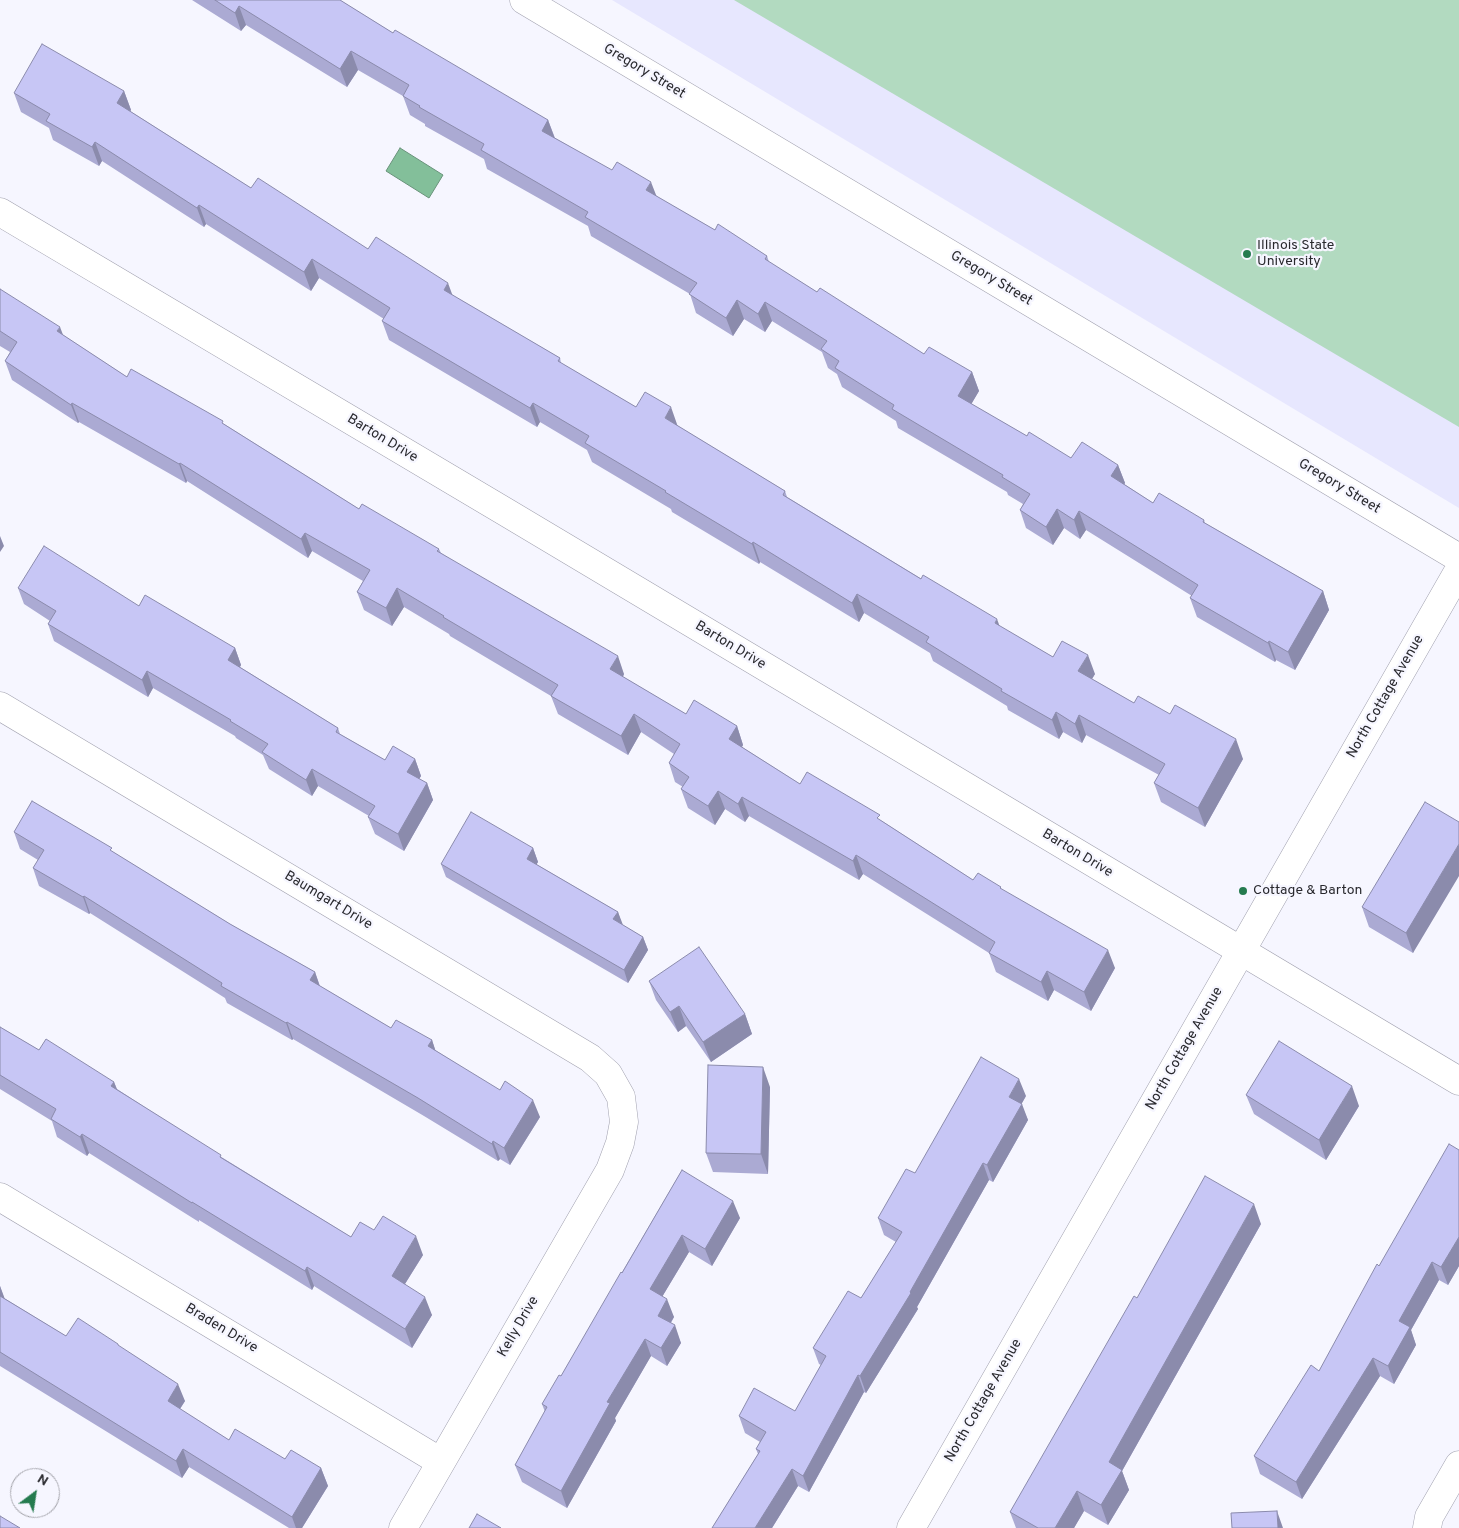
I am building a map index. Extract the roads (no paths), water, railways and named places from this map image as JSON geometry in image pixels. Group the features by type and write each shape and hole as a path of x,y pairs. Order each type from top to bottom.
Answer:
{"street":[{"name":"Gregory Street","path":"524,0 1459,558"},
{"name":"Barton Drive","path":"0,212 1459,1081"},
{"name":"North Cottage Avenue","path":"911,1528 1459,570"},
{"name":"Baumgart Drive","path":"0,706 590,1058 608,1074 621,1097 624,1122"},
{"name":"Kelly Drive","path":"403,1528 610,1170 620,1143 624,1122"},
{"name":"Braden Drive","path":"0,1197 441,1462"},
{"path":"1427,1528 1429,1518 1459,1465"}],"place":[{"name":"Illinois State University","path":"1247,254"},
{"name":"Cottage & Barton","path":"1243,891"}]}
